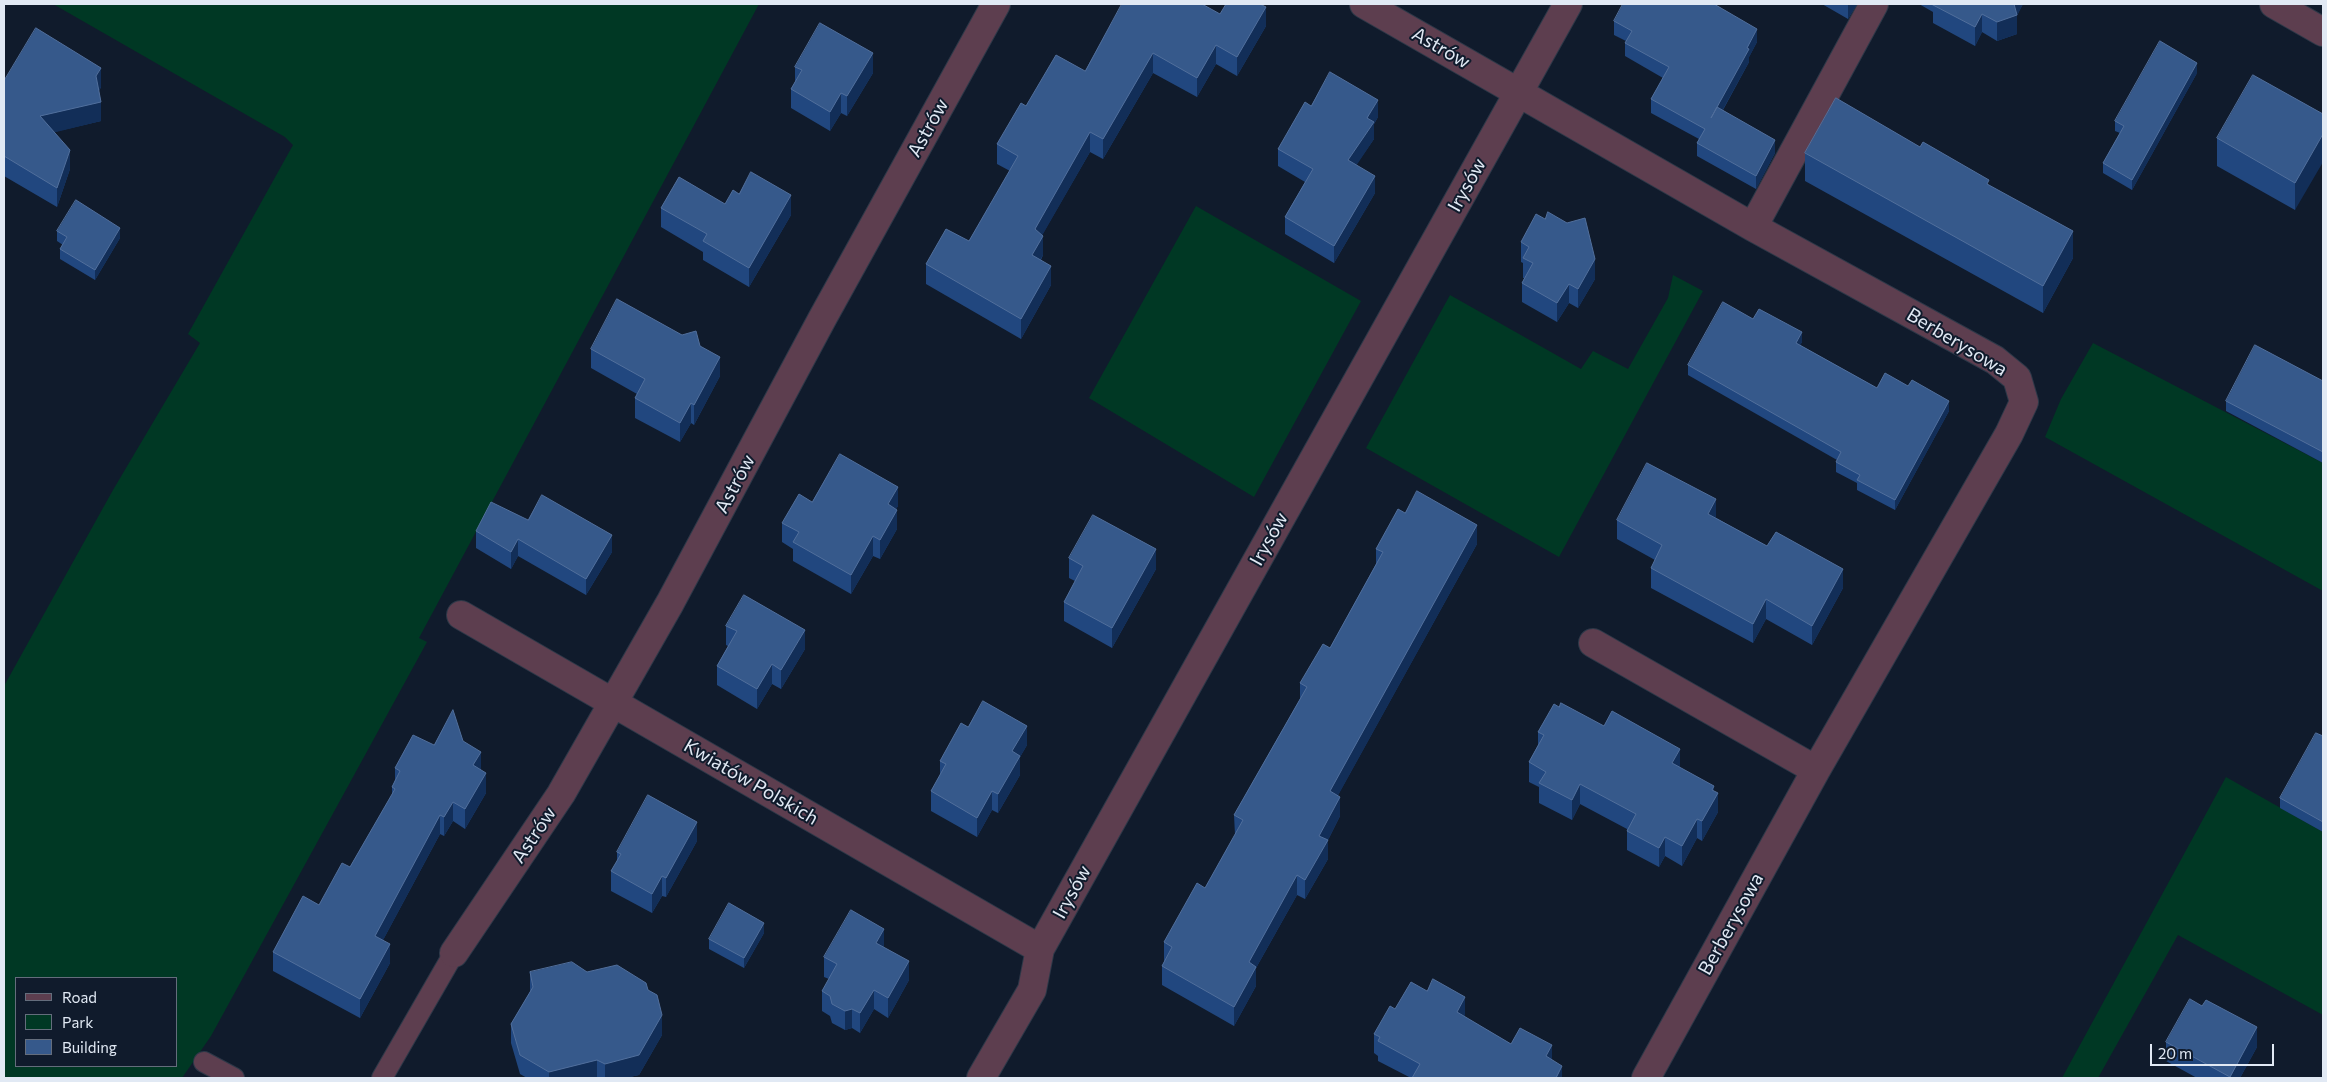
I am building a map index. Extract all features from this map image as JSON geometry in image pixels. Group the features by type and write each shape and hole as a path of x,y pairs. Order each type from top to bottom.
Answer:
{"street":[{"name":"Astrów","path":"454,953 561,794 675,594 822,319 996,4"},
{"name":"Astrów","path":"1364,4 1753,227"},
{"name":"Irysów","path":"981,1078 1032,990 1040,949 1568,4"},
{"path":"1753,227 1874,4"},
{"path":"2274,4 2323,32"},
{"name":"Berberysowa","path":"1646,1078 1816,770 2010,434 2024,402 2017,378 1995,360 1753,227"},
{"name":"Kwiatów Polskich","path":"461,615 1040,949"},
{"path":"1593,643 1816,770"}],"lane":[{"path":"382,1078 454,953"},
{"path":"204,1062 234,1078"}],"green space":[{"path":"53,4 759,4 419,638 427,642 211,1036 182,1078 4,1078 4,686 113,490 200,343 188,334 293,145 285,137"},
{"path":"1196,206 1361,301 1254,497 1089,398"},
{"path":"1673,275 1703,291 1559,557 1366,448 1450,295 1581,369 1593,351 1628,369 1668,298"},
{"path":"2093,343 2323,463 2323,591 2045,437 2061,399"},
{"path":"2226,777 2323,832 2323,1015 2178,935 2098,1078 2062,1078"}],"building":[{"path":"1122,4 1202,4 1220,14 1226,4 1260,4 1266,7 1237,57 1216,45 1197,78 1153,53 1103,139 1090,132 1035,229 1043,236 1032,255 1051,266 1021,319 926,264 946,229 969,241 1018,156 997,144 1021,103 1026,106 1056,55 1085,71"},
{"path":"1623,4 1714,4 1757,29 1747,48 1749,49 1717,107 1775,140 1756,176 1697,143 1705,129 1651,99 1669,67 1625,43 1632,31 1614,21"},
{"path":"1934,4 2014,4 2017,15 1997,22 1982,14 1975,27"},
{"path":"820,23 873,53 847,96 841,93 830,112 791,89 802,70 795,67"},
{"path":"36,28 101,68 96,76 101,102 40,116 70,150 57,188 4,156 4,81"},
{"path":"2160,41 2197,63 2132,180 2103,163 2124,126 2115,121"},
{"path":"1330,72 1378,100 1367,118 1374,122 1348,160 1375,176 1334,246 1285,217 1313,169 1278,149 1305,102 1311,106"},
{"path":"2253,75 2323,114 2323,134 2295,183 2217,138"},
{"path":"1836,98 1920,147 1923,142 1989,180 1987,184 2073,231 2043,286 1805,153"},
{"path":"751,172 791,195 749,268 703,241 707,234 661,208 679,177 725,204 733,190 739,194"},
{"path":"76,200 120,228 95,270 60,249 67,237 57,231"},
{"path":"1548,212 1567,223 1585,218 1595,259 1578,289 1569,284 1557,303 1522,283 1533,263 1523,258 1529,247 1521,242 1536,214 1545,219"},
{"path":"617,299 682,335 696,331 700,346 720,357 694,405 691,403 680,423 635,398 645,379 591,349"},
{"path":"1723,302 1753,319 1759,309 1802,332 1796,343 1877,388 1885,373 1908,386 1912,380 1949,401 1895,500 1857,480 1860,475 1836,462 1841,452 1688,365"},
{"path":"2255,345 2323,381 2323,452 2226,401"},
{"path":"840,454 898,487 888,504 897,510 880,540 873,536 851,575 793,542 799,532 782,523 799,494 812,502"},
{"path":"1647,463 1716,499 1708,514 1767,546 1776,532 1843,569 1812,626 1766,599 1753,624 1651,568 1662,545 1617,520"},
{"path":"1417,491 1477,525 1330,791 1340,797 1319,836 1328,840 1305,880 1297,875 1249,962 1256,967 1234,1007 1162,966 1172,947 1164,942 1197,883 1205,888 1243,820 1234,815 1307,687 1300,683 1323,644 1330,648 1383,552 1376,549 1398,509 1405,513"},
{"path":"542,495 612,535 586,579 518,539 511,552 476,531 491,502 528,520"},
{"path":"1093,515 1156,549 1112,628 1064,602 1083,566 1069,558"},
{"path":"744,595 805,630 781,670 772,664 757,689 717,666 737,631 726,626"},
{"path":"983,701 1027,726 1012,751 1020,756 998,794 992,791 977,818 931,791 946,764 940,761 961,723 968,727"},
{"path":"1561,703 1604,726 1612,711 1680,749 1672,763 1714,786 1712,790 1718,793 1702,821 1697,819 1682,846 1665,837 1659,848 1627,831 1636,814 1580,784 1572,800 1539,783 1546,772 1529,762 1544,735 1538,732 1554,704 1559,707"},
{"path":"453,710 463,741 481,752 473,765 486,773 465,809 453,802 444,817 440,815 375,936 390,944 360,999 273,952 303,896 319,905 342,863 350,867 395,789 392,787 400,771 395,768 413,735 434,745"},
{"path":"2316,733 2323,736 2323,822 2280,798"},
{"path":"648,795 697,822 666,878 662,876 652,894 611,871 621,854 617,852"},
{"path":"729,903 764,923 744,958 709,939"},
{"path":"851,910 884,929 876,943 909,961 888,998 874,990 860,1013 852,1009 845,1011 832,1004 830,996 822,991 837,964 824,957"},
{"path":"572,962 587,972 617,965 646,983 648,990 657,995 662,1015 639,1055 605,1064 597,1060 549,1072 520,1055 511,1024 533,987 530,972"},
{"path":"1433,979 1465,997 1457,1012 1511,1044 1520,1028 1552,1045 1546,1056 1562,1066 1556,1078 1412,1078 1420,1064 1378,1041 1380,1037 1374,1034 1390,1006 1395,1009 1411,982 1427,991"},
{"path":"2190,999 2202,1006 2206,1000 2257,1027 2230,1077 2166,1042"}]}
